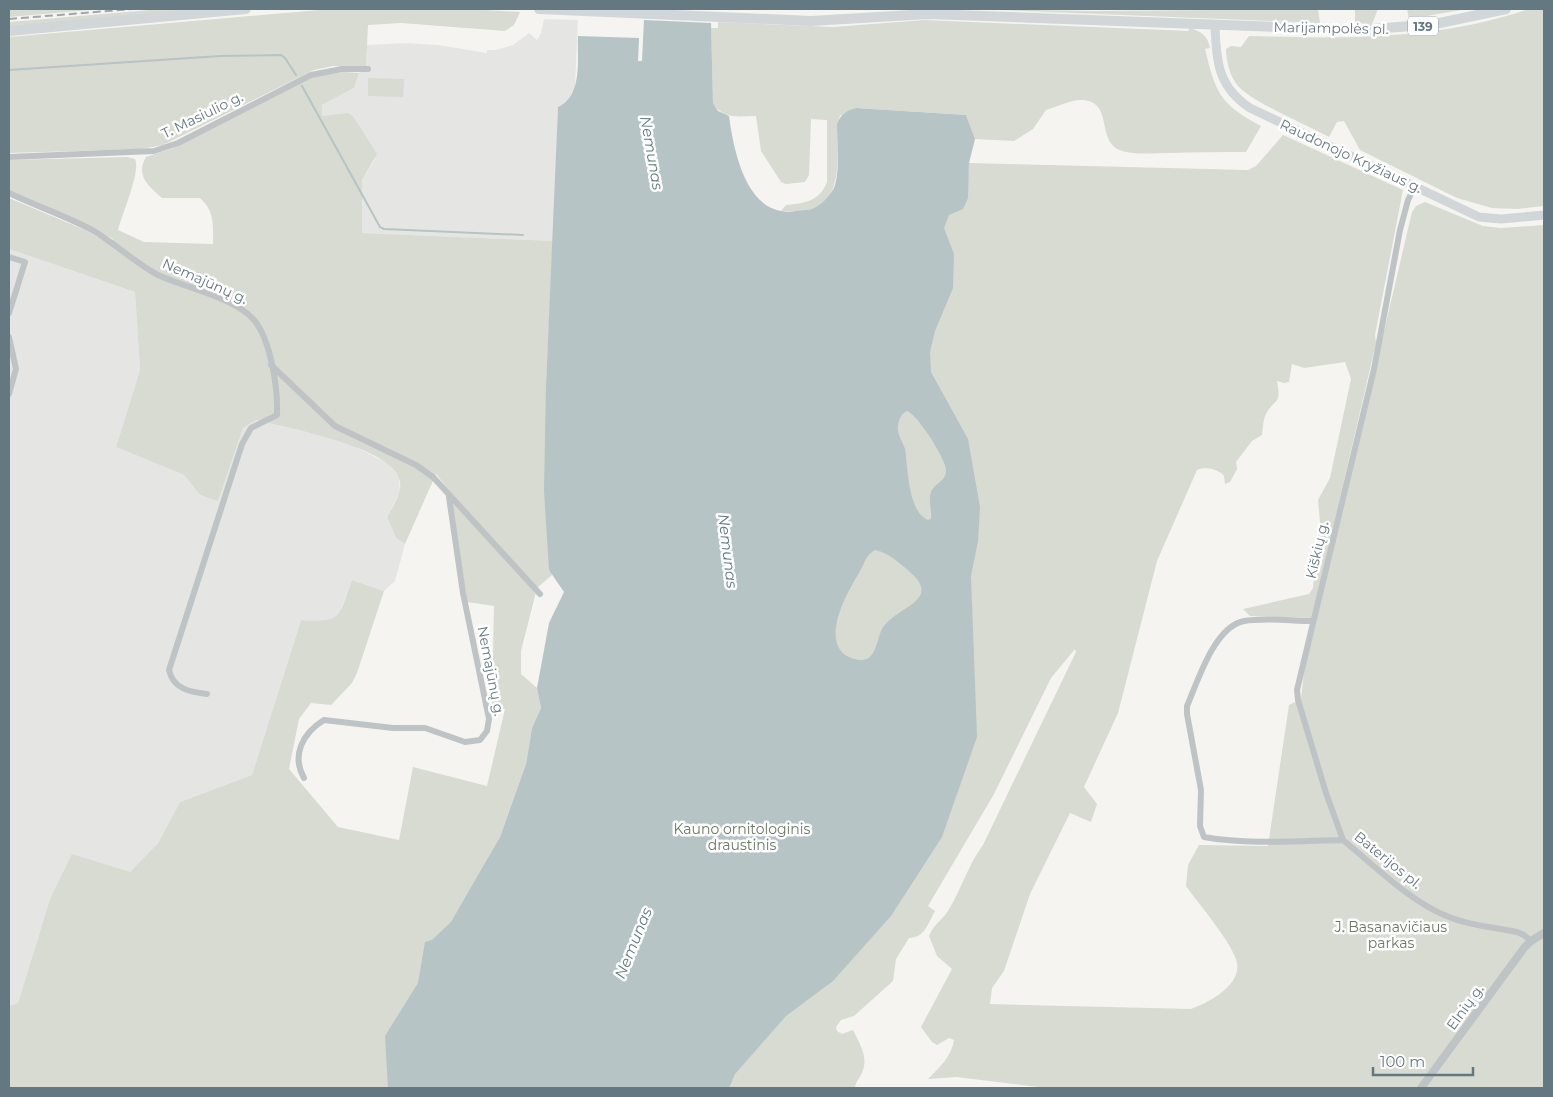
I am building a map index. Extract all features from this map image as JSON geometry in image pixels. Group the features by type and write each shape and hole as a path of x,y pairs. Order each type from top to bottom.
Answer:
{"main road":[{"path":"9,30 246,9"},
{"name":"Marijampolės pl.","path":"539,9 811,21 936,14 1215,25 1382,29 1435,24 1506,9"},
{"name":"Raudonojo Kryžiaus g.","path":"1215,25 1215,44 1222,77 1229,90 1242,103 1479,217 1501,219 1544,215"}],"street":[{"name":"T. Masiulio g.","path":"9,157 154,151 178,143 311,75 342,69 368,69"},
{"name":"Kiškių g.","path":"1343,840 1326,793 1298,700 1299,680 1374,369 1402,224 1415,186"},
{"name":"Nemajūnų g.","path":"9,194 91,230 157,274 232,305 246,313 260,330 271,365 327,421 347,433 416,465 432,477 540,594"},
{"path":"9,257 26,262 9,313"},
{"path":"9,337 16,369 9,394"},
{"path":"208,694 196,693 177,685 171,678 169,670 242,444 251,428 277,415 278,396 271,365"},
{"name":"Nemajūnų g.","path":"304,778 299,769 301,744 305,734 324,720 393,728 425,728 465,742 480,740 487,731 489,719 462,592 449,497"},
{"name":"Baterijos pl.","path":"1313,621 1243,622 1228,629 1211,651 1188,706 1187,714 1201,790 1200,826 1204,837 1219,840 1343,840 1440,914 1456,920 1517,932 1531,941"},
{"path":"1531,941 1544,934"},
{"name":"Elnių g.","path":"1421,1088 1531,941"}],"shaded area":[{"path":"544,19 578,20 575,87 569,99 558,107 553,241 362,233 362,180 375,159 322,117 322,105 354,88 359,73 366,67 367,45 405,43 438,45 487,53 487,50 496,50 513,45 529,33 537,40 541,33"},
{"path":"9,249 135,292 140,370 116,447 184,475 200,495 218,500 243,428 256,420 344,441 389,464 399,477 400,492 387,517 396,538 405,544 395,581 384,591 352,580 340,611 334,619 325,622 301,620 252,775 180,802 158,843 130,872 50,899 18,1003 9,1006"}],"green space":[{"path":"9,9 102,9 9,17"},
{"path":"162,9 198,9 9,27 9,22"},
{"path":"331,9 468,9 520,12 514,25 505,31 401,23 368,25 366,67 333,66 314,70 163,145 141,149 9,153 9,37"},
{"path":"973,9 1096,11 1318,9 1320,23"},
{"path":"1355,9 1378,9 1372,24 1355,23"},
{"path":"1407,9 1467,9 1409,19"},
{"path":"1529,9 1544,9 1544,206 1518,209 1492,208 1457,198 1360,150 1344,121 1337,122 1329,137 1255,99 1235,82 1227,59 1226,49 1231,46 1241,47 1249,36 1355,37 1425,32 1460,27"},
{"path":"924,20 1188,31 1190,28 1194,29 1201,32 1208,40 1210,48 1205,49 1213,77 1222,96 1236,111 1261,126 1246,152 1139,153 1122,151 1114,146 1109,139 1097,106 1090,102 1079,100 1046,110 1033,129 1014,141 975,139 966,115 856,108 840,116 837,124 837,172 830,195 823,204 813,209 781,211 786,205 816,198 824,189 827,182 827,120 811,119 809,175 805,182 786,184 781,182 761,151 756,116 727,115 713,103 711,28 718,28 718,22 833,27"},
{"name":"J. Basanavičiaus parkas","path":"344,72 359,73 354,88 322,105 322,116 348,113 353,116 377,154 362,180 362,233 553,241 546,386 549,570 553,574 537,588 521,651 521,674 537,688 541,708 532,728 526,764 500,837 488,858 969,172 969,163 1248,170 1256,166 1283,135 1403,190 1375,335 1376,343 1312,618 1250,616 1243,609 1309,594 1313,588 1320,522 1318,500 1330,478 1351,379 1345,362 1304,368 1292,364 1289,382 1277,381 1278,398 1265,416 1262,435 1252,441 1236,462 1237,469 1230,482 1225,484 1224,476 1215,470 1204,468 1197,470 1157,561 1118,713 1084,787 1097,804 1091,822 1070,813 1030,894 1004,971 992,988 990,1004 1191,1009 1214,998 1229,986 1234,979 1237,963 1234,955 1223,935 1186,886 1188,865 1199,845 1268,846 1289,705 1301,699 1304,672 1412,212 1416,206 1425,202 1483,226 1501,228 1544,225 1544,1088 1047,1088 956,1077 928,1079 948,1056 954,1040 949,1038 937,1045 932,1042 921,1027 952,969 937,956 929,936 948,911 983,845 1076,652 1075,649 1051,678 994,794 928,906 935,911 928,925 922,933 909,938 896,959 893,981 854,1016 841,1020 836,1027 837,1031 842,1034 853,1030 862,1049 864,1065 855,1088 9,1088 9,1006 18,1003 50,899 72,854 130,872 158,843 180,802 252,775 301,620 325,620 337,615 341,610 352,580 384,591 357,673 352,683 331,705 311,703 299,719 289,769 338,827 399,840 413,767 487,786 505,709 492,704 494,606 467,602 451,493 436,474 405,544 396,538 387,517 400,488 399,478 391,467 376,457 335,440 256,420 243,428 218,501 200,495 184,475 116,447 140,370 135,292 9,249 9,198 85,230 109,244 113,239 93,228 9,191 9,160 127,157 135,159 136,165 130,193 118,230 144,242 213,244 212,219 205,203 200,198 162,198 148,185 143,175 143,164 146,157 173,148 308,79"},
{"path":"368,78 404,79 403,97 368,96"}],"water":[{"name":"Kauno ornitologinis draustinis","path":"644,20 711,23 713,103 718,111 729,116 737,158 749,186 758,198 768,206 784,212 812,209 824,201 831,193 835,185 837,171 837,124 842,115 847,112 856,108 966,115 975,139 969,163 968,198 963,209 949,215 944,228 954,254 953,288 935,331 930,352 931,372 968,439 980,507 978,541 971,576 977,737 942,837 891,916 833,981 786,1016 735,1074 729,1088 388,1088 385,1036 418,983 425,942 432,940 451,922 500,837 526,764 532,728 541,708 537,688 549,623 564,592 549,570 544,491 546,386 558,107 566,102 575,86 578,66 578,36 639,38 638,61 642,61","holes":["907,411 924,428 945,465 944,477 931,492 931,519 928,520 916,508 910,489 905,449 898,431 902,414","875,550 890,556 902,565 919,582 922,589 920,596 915,602 884,626 871,656 864,660 858,660 845,655 838,647 836,625 839,613 850,589 868,556"]}],"waterway":[{"path":"9,70 220,56 281,55 296,75"},
{"path":"302,86 380,227 384,229 523,235"}],"railway":[{"path":"9,19 133,9"},
{"path":"1088,9 1160,9"}],"water label":[{"name":"Nemunas","path":"652,153"},
{"name":"Nemunas","path":"728,551"},
{"name":"Nemunas","path":"633,943"}]}
